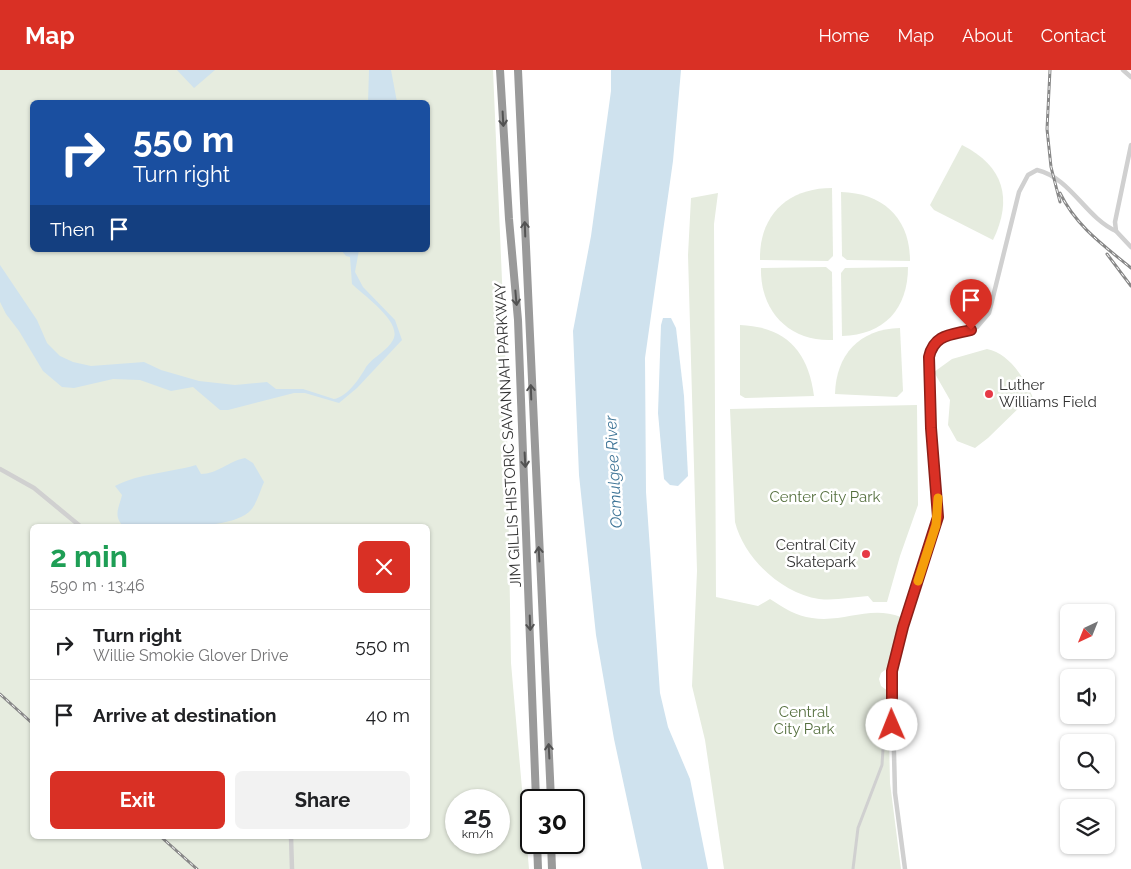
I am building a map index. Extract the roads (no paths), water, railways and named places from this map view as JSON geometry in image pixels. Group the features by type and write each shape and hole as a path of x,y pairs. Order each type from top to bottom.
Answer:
{"highway":[{"name":"JIM GILLIS HISTORIC SAVANNAH PARKWAY","path":"500,70 519,330 536,789"},
{"name":"JIM GILLIS HISTORIC SAVANNAH PARKWAY","path":"518,70 551,789"},
{"path":"537,854 538,869"},
{"path":"552,854 552,869"}],"street":[{"path":"1123,70 1131,77"},
{"path":"1116,231 1115,222 1131,145"},
{"path":"905,869 895,793 892,673 903,627 938,517 929,395 931,350 940,338 977,327 989,313 1019,192 1028,175 1037,170 1054,175 1098,220 1116,231 1131,247"},
{"path":"0,469 34,488 78,524"},
{"path":"852,869 858,828 882,765 886,702"},
{"path":"291,839 292,869"}],"water":[{"path":"177,70 215,70 194,88"},
{"path":"369,70 391,70 397,100 368,100"},
{"name":"Ocmulgee River","path":"611,70 681,70 673,161 645,358 646,492 660,693 668,727 690,779 708,869 642,869 614,739 596,635 579,475 573,331 591,236 611,91"},
{"path":"343,252 359,252 355,272 363,287 395,320 402,340 357,388 339,403 305,393 294,393 228,410 220,410 193,387 171,391 140,380 113,379 74,388 62,387 43,371 0,302 0,265 37,320 47,343 60,356 73,362 91,366 144,362 161,370 199,381 235,385 267,382 276,389 303,389 334,399 344,395 353,386 369,363 390,344 395,333 387,317 380,309 352,284 350,257"},
{"path":"663,318 671,318 676,328 684,396 688,476 678,486 670,485 664,479 658,413 661,325"},
{"path":"245,458 253,463 264,482 253,507 241,517 216,524 122,524 120,522 117,515 122,495 115,486 134,478 196,465 201,474 207,473"}],"railway":[{"path":"1050,70 1047,129 1051,167 1060,202"},
{"path":"1060,193 1066,205 1082,225 1100,243 1131,268"},
{"path":"1107,254 1131,286"},
{"path":"0,694 30,721"},
{"path":"163,839 197,869"}],"place":[{"name":"Luther Williams Field","path":"989,394"},
{"name":"Central City Skatepark","path":"866,554"}],"park label":[{"name":"Center City Park","path":"825,497"},
{"name":"Central City Park","path":"804,720"}]}
